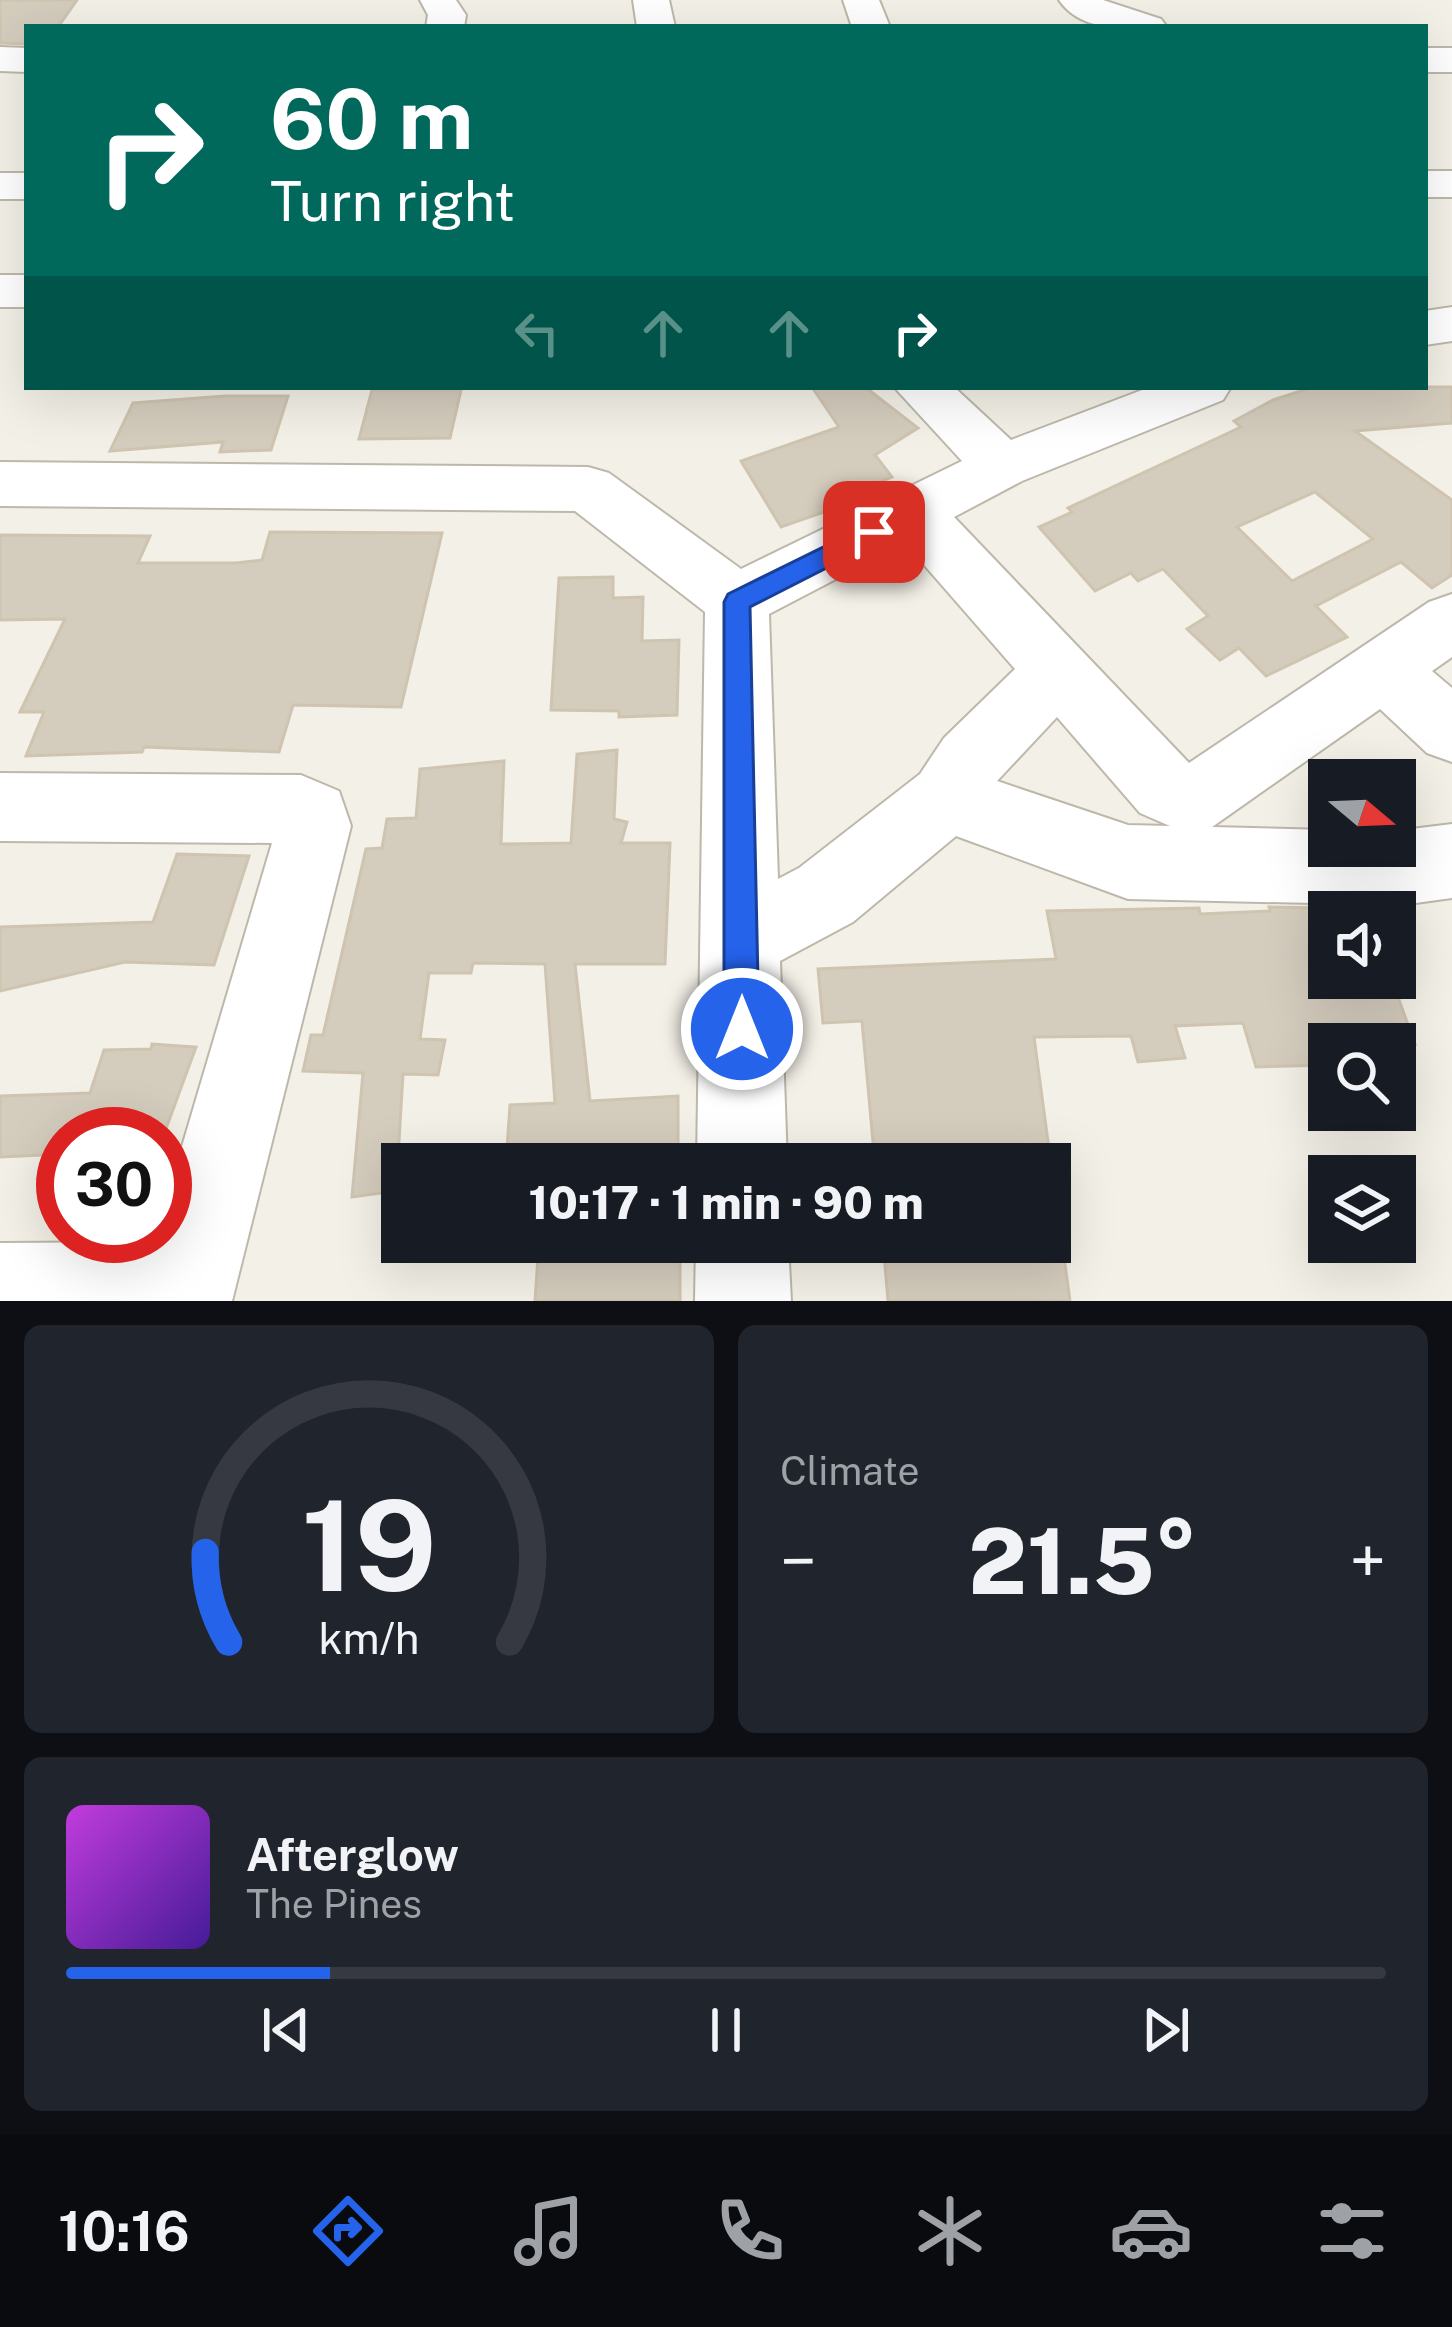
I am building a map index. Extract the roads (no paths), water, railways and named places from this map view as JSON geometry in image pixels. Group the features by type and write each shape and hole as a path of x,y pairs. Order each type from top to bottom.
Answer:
{"street":[{"path":"1077,0 1101,15 1136,24"},
{"path":"924,390 1002,466"},
{"path":"737,602 1002,466 1196,390"},
{"path":"0,484 588,489 737,602"},
{"path":"913,512 1166,789 1194,799 1452,621"},
{"path":"737,602 742,1143"},
{"path":"1384,670 1452,731"},
{"path":"741,939 826,895 946,798 969,761 1058,671"},
{"path":"946,798 1128,862 1401,868 1452,861"},
{"path":"0,807 301,809 313,816 314,826 185,1295 0,1290"},
{"path":"742,1263 743,1301"}]}
